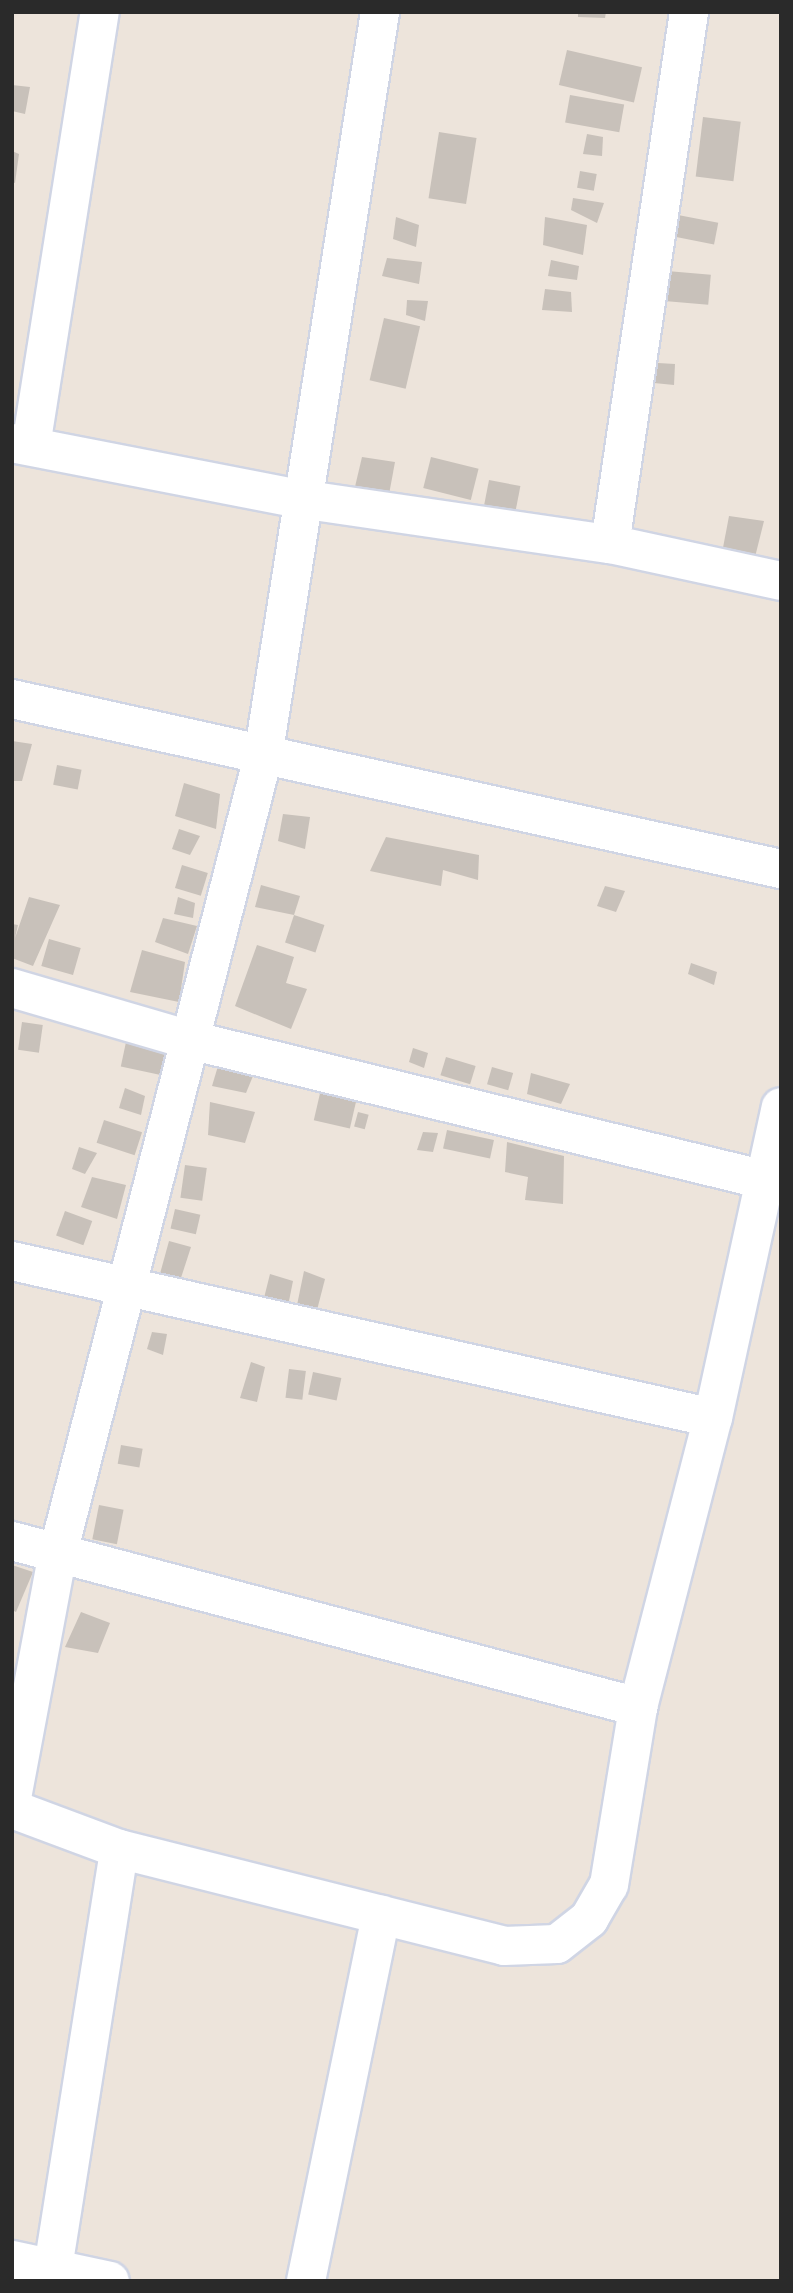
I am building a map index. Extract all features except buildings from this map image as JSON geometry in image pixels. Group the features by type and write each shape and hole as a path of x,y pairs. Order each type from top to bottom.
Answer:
{"street":[{"path":"100,12 21,445 300,499 610,544 781,581"},
{"path":"12,1798 58,1553 263,757 300,499 380,12"},
{"path":"610,544 690,12"},
{"path":"12,699 263,757 781,869"},
{"path":"12,988 190,1040 765,1180"},
{"path":"12,1809 119,1849 504,1946 557,1944 589,1919 609,1885 638,1707 713,1418 781,1107"},
{"path":"12,1261 127,1289 713,1418"},
{"path":"12,1541 638,1707"},
{"path":"52,2269 119,1849"},
{"path":"306,2281 381,1915"},
{"path":"12,2260 110,2281"}]}
